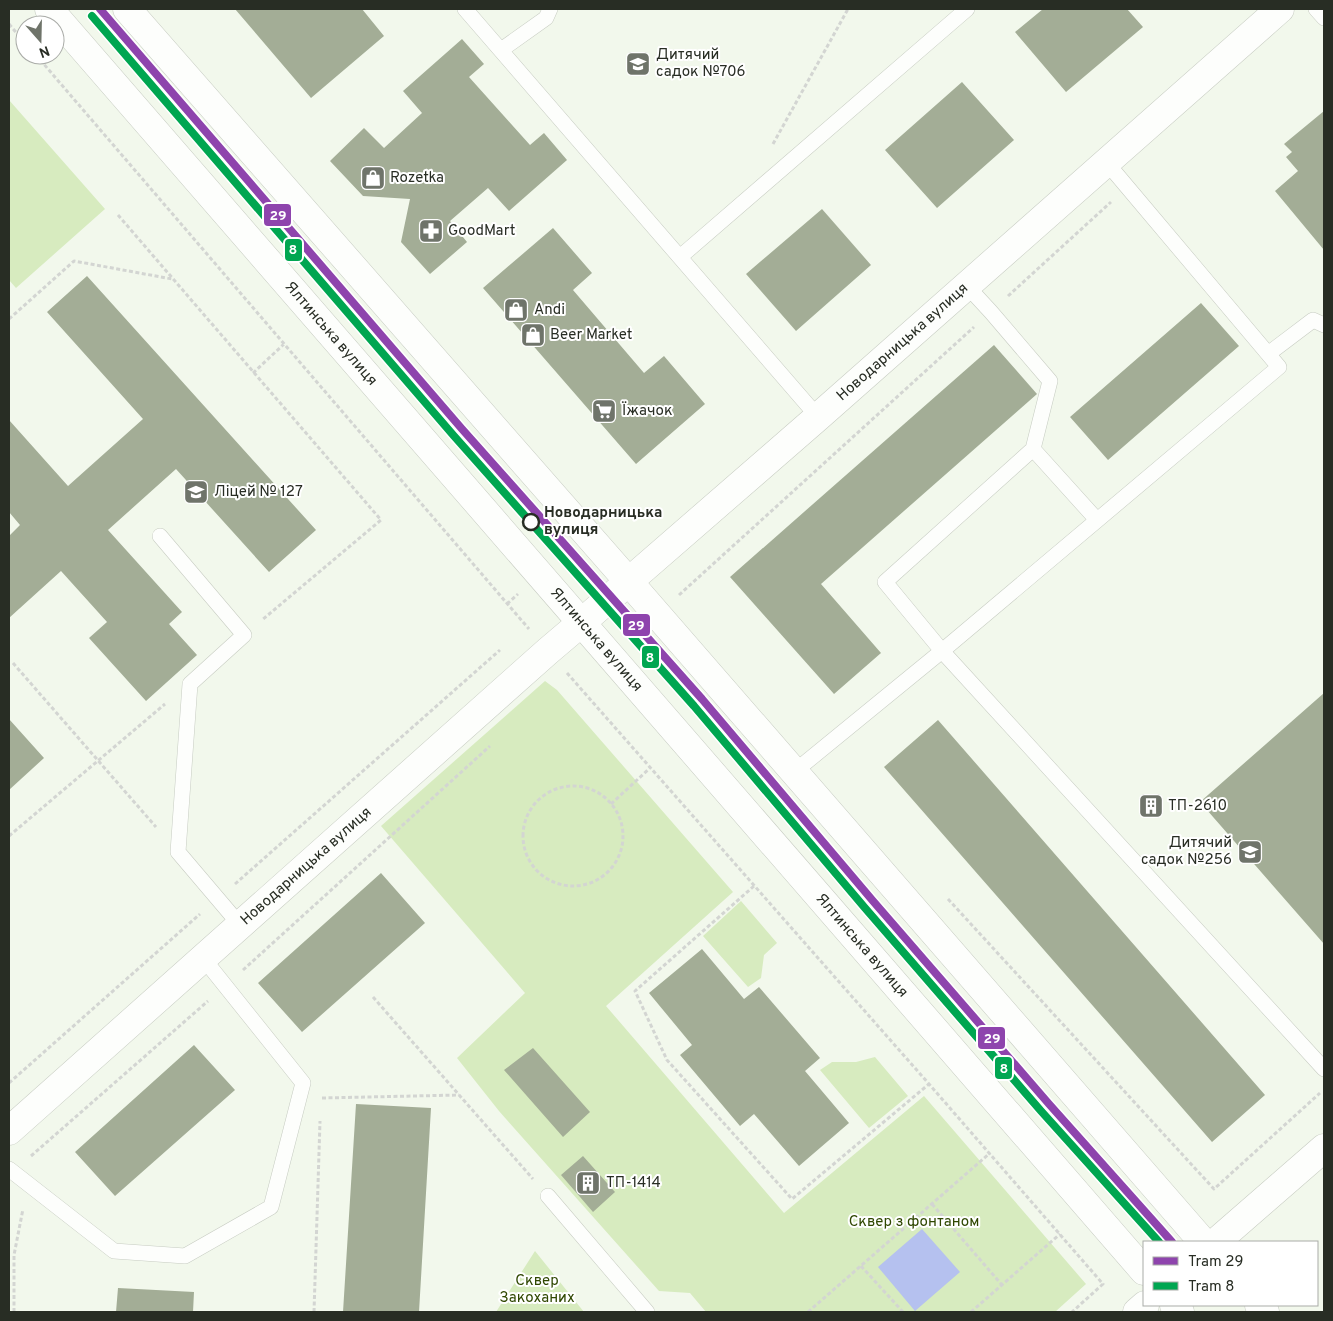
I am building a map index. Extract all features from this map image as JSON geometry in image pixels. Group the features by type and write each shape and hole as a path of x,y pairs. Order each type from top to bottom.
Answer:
{"street":[{"name":"Ялтинська вулиця","path":"49,9 1143,1270"},
{"path":"127,9 1202,1241"},
{"name":"Новодарницька вулиця","path":"9,1131 540,658 968,286 1280,9"},
{"path":"1217,1241 1324,1148"}],"lane":[{"path":"465,9 818,417"},
{"path":"501,50 546,18 550,9"},
{"path":"680,257 967,9"},
{"path":"1316,9 1324,18"},
{"path":"794,772 942,651 1279,367 1107,163"},
{"path":"968,286 1050,381 1033,448 885,582 942,651 1324,1069"},
{"path":"1268,354 1313,320 1324,324"},
{"path":"1033,448 1097,520"},
{"path":"160,536 244,635 190,684 178,852 240,925"},
{"path":"11,1170 114,1252 185,1256 271,1207 303,1083 203,958"},
{"path":"548,1196 647,1312"}],"path":[{"path":"771,147 848,9"},
{"path":"118,215 381,520 244,635"},
{"path":"9,319 74,261 172,279"},
{"path":"253,373 284,344"},
{"path":"9,1082 505,646"},
{"path":"13,663 178,852"},
{"path":"9,836 190,684"},
{"path":"11,1170 225,986 496,741"},
{"path":"612,804 650,768"},
{"path":"568,786 584,787 599,793 612,804 620,818 623,834 621,849 615,864 604,876 589,884 571,887 554,883 540,874 529,860 523,844 523,826 529,812 539,799 553,790 568,786"},
{"path":"754,886 635,991 667,1060 792,1199 929,1084"},
{"path":"373,997 548,1196"},
{"path":"303,1083 320,1098 459,1095"},
{"path":"1214,1189 1324,1088"},
{"path":"314,1312 320,1098"},
{"path":"808,1312 990,1154"},
{"path":"14,1312 14,1255 28,1184"},
{"path":"932,1204 1002,1285"},
{"path":"972,1312 1060,1234"},
{"path":"861,1266 903,1312"},
{"path":"1072,1312 1104,1284"}],"green space":[{"path":"9,100 105,209 16,288 9,280"},
{"name":"Сквер з фонтаном","path":"545,681 557,690 733,892 606,1006 784,1213 924,1096 1086,1284 1055,1312 706,1312 690,1293 659,1291 499,1111 457,1058 525,993 381,826"},
{"path":"741,901 777,943 764,955 761,978 748,987 703,936"},
{"path":"875,1057 908,1096 869,1128 820,1070 832,1062 856,1062"},
{"name":"Сквер Закоханих","path":"535,1251 584,1312 496,1312"}],"water":[{"path":"922,1229 960,1272 915,1311 878,1267"}],"building":[{"path":"235,9 362,9 384,36 311,98"},
{"path":"1043,9 1127,9 1143,27 1066,92 1015,32"},
{"path":"462,39 484,64 469,77 530,145 544,133 567,160 509,211 488,188 450,221 467,242 430,274 401,242 410,199 363,196 330,161 364,128 384,148 422,113 403,91"},
{"path":"962,82 1014,140 937,208 885,150"},
{"path":"1324,111 1324,250 1275,191 1298,171 1286,157 1292,152 1284,144"},
{"path":"822,209 871,265 796,331 746,274"},
{"path":"553,228 592,273 573,290 644,373 664,356 705,404 636,464 483,288"},
{"path":"87,276 316,530 269,572 176,469 108,530 182,612 169,624 197,655 146,701 89,638 107,622 61,571 9,618 9,536 20,525 9,512 9,420 68,486 143,419 47,312"},
{"path":"1201,303 1239,346 1108,460 1070,417"},
{"path":"994,345 1037,394 821,584 881,653 834,694 730,577"},
{"path":"1324,693 1324,944 1200,802"},
{"path":"9,719 44,758 9,790"},
{"path":"938,720 1265,1095 1212,1142 884,767"},
{"path":"381,873 425,923 302,1032 258,983"},
{"path":"702,949 744,999 759,987 820,1058 805,1071 849,1123 799,1166 754,1114 740,1126 680,1055 692,1045 649,993"},
{"path":"194,1045 235,1090 115,1196 75,1152"},
{"path":"533,1048 590,1112 563,1137 504,1070"},
{"path":"356,1104 431,1108 419,1312 343,1312"},
{"name":"ТП-1414","path":"583,1156 615,1192 593,1212 561,1175"},
{"path":"118,1288 194,1292 193,1312 116,1312"}],"tram line":[{"name":"29","path":"100,9 462,429 702,699 873,901 1171,1241"},
{"name":"8","path":"92,16 454,436 694,706 865,908 1041,1111 1158,1241"}],"place":[{"name":"Дитячий садок №706","path":"638,64"},
{"name":"Rozetka","path":"373,178"},
{"name":"GoodMart","path":"431,231"},
{"name":"Andi","path":"516,310"},
{"name":"Beer Market","path":"533,335"},
{"name":"Їжачок","path":"604,411"},
{"name":"Ліцей № 127","path":"196,492"},
{"name":"Новодарницька вулиця","path":"531,522"},
{"name":"ТП-2610","path":"1151,806"},
{"name":"Дитячий садок №256","path":"1250,852"},
{"name":"ТП-1414","path":"588,1183"}]}
